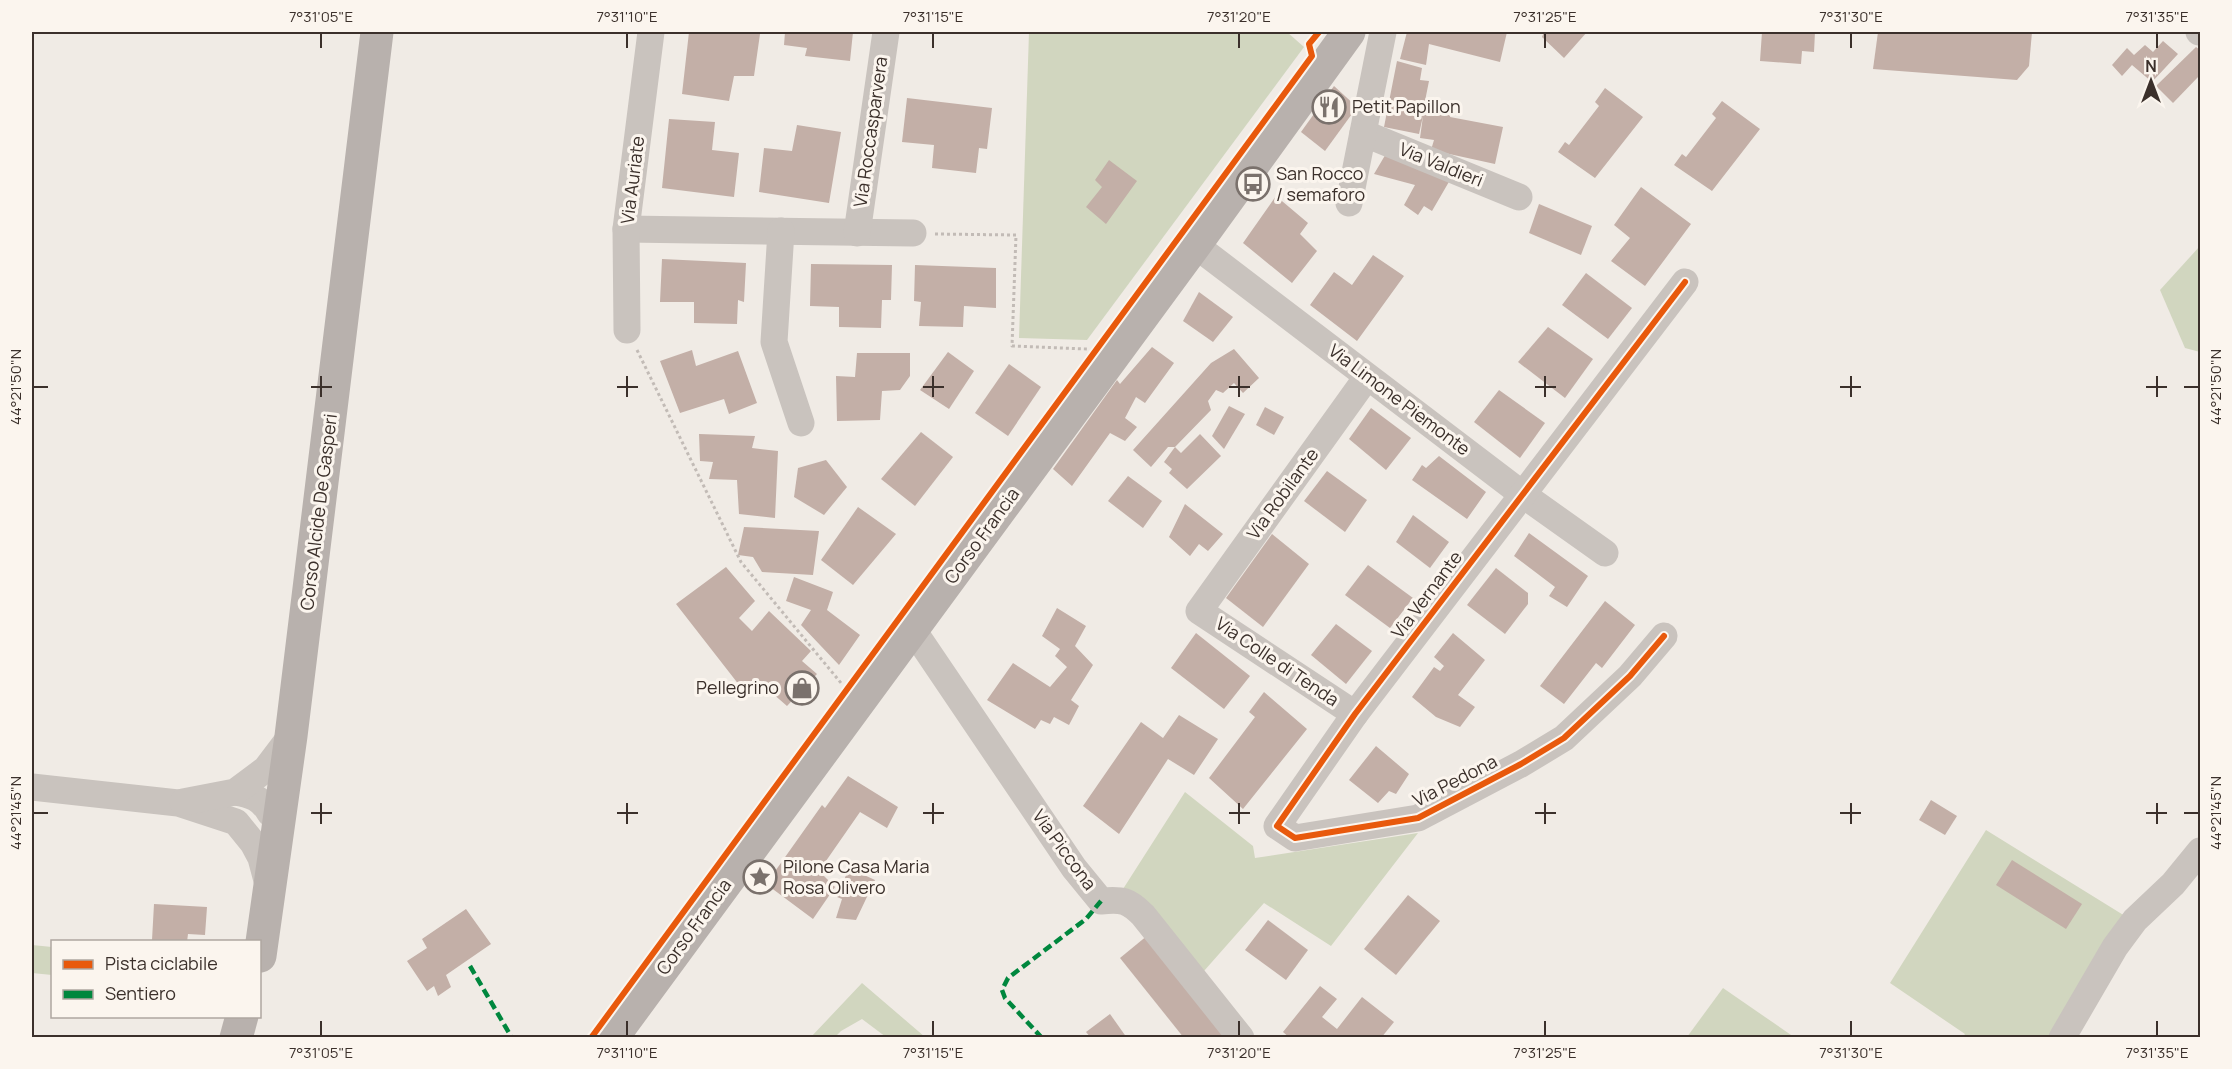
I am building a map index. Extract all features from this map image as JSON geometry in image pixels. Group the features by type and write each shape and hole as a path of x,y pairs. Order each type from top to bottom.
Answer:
{"main road":[{"name":"Corso Alcide De Gasperi","path":"261,950 270,892 275,815 291,736 377,32"},
{"name":"Corso Francia","path":"612,1038 1195,245 1339,35"},
{"path":"236,1038 242,1018"}],"street":[{"name":"Via Auriate","path":"627,330 626,229 651,32"},
{"name":"Via Roccasparvera","path":"857,233 886,32"},
{"path":"1349,203 1383,32"},
{"name":"Via Valdieri","path":"1363,133 1519,197"},
{"path":"626,229 914,233"},
{"path":"781,231 774,342 801,423"},
{"name":"Via Limone Piemonte","path":"1195,245 1522,494 1605,553"},
{"name":"Via Vernante","path":"1355,714 1685,282"},
{"name":"Via Robilante","path":"1199,611 1367,377"},
{"name":"Via Colle di Tenda","path":"1199,611 1355,714"},
{"name":"Via Piccona","path":"913,630 1074,868 1101,900 1115,899 1130,902 1143,915 1241,1038"},
{"name":"Via Pedona","path":"1355,714 1277,826 1295,838 1418,818 1521,764 1563,738 1630,676 1664,636"},
{"path":"235,792 266,769 291,736"},
{"path":"32,787 178,803 236,822 275,815"},
{"path":"178,803 235,792 249,794 265,804 275,815"},
{"path":"236,822 253,843 261,858 270,892"},
{"path":"2062,1038 2115,946 2135,920 2173,884 2200,851"}],"path":[{"path":"914,233 1016,235 1012,346 1095,349"},
{"path":"627,330 741,562 846,689"},
{"path":"1088,359 1095,349"}],"green space":[{"path":"1029,32 1287,32 1304,47 1087,340 1019,338"},
{"path":"2200,246 2200,352 2185,348 2160,290"},
{"path":"1185,792 1253,846 1255,858 1418,833 1331,946 1264,903 1204,971 1123,889"},
{"path":"1986,830 2125,916 2050,1037 1963,1037 1965,1034 1890,983"},
{"path":"32,945 51,947 51,975 32,973"},
{"path":"862,983 925,1037 886,1037 862,1019 835,1037 811,1037"},
{"path":"1723,988 1794,1037 1687,1037"}],"building":[{"path":"689,32 760,34 754,76 734,76 729,101 682,94"},
{"path":"785,32 853,32 850,61 805,56 807,48 784,45"},
{"path":"1407,32 1507,32 1500,62 1429,44 1426,65 1400,59"},
{"path":"1544,32 1587,32 1564,58 1542,37"},
{"path":"1762,32 1815,32 1814,52 1802,51 1801,64 1760,61"},
{"path":"1878,32 2032,32 2029,66 2017,80 1873,69"},
{"path":"2163,41 2178,54 2152,82 2132,65 2122,76 2112,65 2127,48 2134,55 2145,45 2153,52"},
{"path":"2196,47 2200,50 2200,75 2173,103 2156,86"},
{"path":"1397,61 1422,68 1420,80 1429,81 1424,106 1451,112 1450,117 1503,127 1495,164 1431,150 1434,140 1420,138 1423,116 1419,134 1384,127"},
{"path":"1334,86 1357,107 1325,151 1301,132"},
{"path":"1605,88 1643,117 1595,178 1558,152 1565,142 1569,145 1599,106 1595,102"},
{"path":"907,98 992,108 987,149 979,148 976,173 932,168 934,145 902,142"},
{"path":"1722,101 1760,129 1712,191 1674,165 1682,154 1686,157 1716,118 1712,114"},
{"path":"669,119 715,122 712,150 739,153 734,197 662,188"},
{"path":"797,125 841,132 829,203 759,192 764,148 792,151"},
{"path":"1387,152 1450,180 1432,211 1424,206 1418,215 1404,205 1415,185 1374,174"},
{"path":"1109,160 1137,181 1106,224 1086,207 1102,187 1095,180"},
{"path":"1641,187 1691,224 1645,286 1611,261 1630,238 1614,225"},
{"path":"1276,196 1308,223 1300,234 1317,251 1292,283 1243,243"},
{"path":"1539,204 1592,226 1581,255 1529,233"},
{"path":"1373,255 1404,276 1357,341 1310,305 1334,272 1352,285"},
{"path":"662,259 746,263 744,302 738,300 737,324 694,323 694,302 660,302"},
{"path":"811,264 892,265 891,300 882,300 881,328 839,327 839,307 810,306"},
{"path":"915,265 996,268 996,308 964,306 963,327 919,326 921,302 914,301"},
{"path":"1586,273 1632,308 1608,339 1562,305"},
{"path":"1199,292 1233,317 1213,342 1183,321"},
{"path":"1548,327 1593,359 1565,398 1518,362"},
{"path":"1152,347 1174,363 1145,403 1136,397 1125,418 1137,427 1125,441 1110,433 1072,486 1053,469 1117,380 1120,384"},
{"path":"1234,349 1259,378 1243,393 1234,383 1223,393 1216,390 1208,401 1211,410 1175,447 1168,447 1151,467 1133,450 1211,363"},
{"path":"692,350 696,366 738,351 757,403 729,414 724,399 680,413 660,361"},
{"path":"948,352 974,371 949,409 920,390"},
{"path":"857,353 910,353 910,376 900,390 882,391 880,420 837,421 836,376 855,377"},
{"path":"1009,364 1041,387 1008,436 975,413"},
{"path":"1499,390 1545,423 1520,458 1474,422"},
{"path":"1229,406 1245,414 1224,449 1212,436"},
{"path":"1265,407 1284,417 1274,435 1256,425"},
{"path":"1371,408 1411,438 1386,470 1349,439"},
{"path":"921,432 953,457 915,506 881,479"},
{"path":"699,434 755,436 752,448 778,451 775,518 739,514 737,480 709,479 713,462 700,461"},
{"path":"1200,434 1221,456 1187,489 1169,473 1172,469 1164,462 1175,447 1181,453"},
{"path":"1439,456 1486,492 1467,519 1412,480 1422,465 1426,468"},
{"path":"826,460 847,487 824,515 794,497 798,468"},
{"path":"1327,471 1367,500 1345,532 1304,501"},
{"path":"1128,476 1162,501 1143,528 1108,501"},
{"path":"1185,504 1223,534 1208,551 1199,544 1190,556 1169,537"},
{"path":"858,507 896,534 853,585 821,560"},
{"path":"1413,515 1449,542 1430,568 1396,542"},
{"path":"744,527 819,531 813,575 762,572 753,557 738,555"},
{"path":"1529,533 1588,576 1567,607 1549,596 1555,587 1514,556"},
{"path":"1272,534 1309,564 1263,627 1226,598"},
{"path":"1368,565 1413,598 1390,628 1345,595"},
{"path":"726,567 755,601 739,618 752,631 769,611 811,651 802,661 817,674 787,706 755,678 743,690 676,604"},
{"path":"1496,568 1528,593 1528,604 1505,634 1467,605"},
{"path":"794,577 833,592 827,610 860,635 839,665 801,625 811,610 786,601"},
{"path":"1605,601 1635,625 1602,668 1596,663 1564,704 1540,686"},
{"path":"1057,608 1086,626 1075,646 1093,665 1071,700 1079,706 1069,725 1054,717 1050,724 1041,720 1035,729 987,700 1013,663 1050,687 1067,667 1055,656 1060,649 1042,636"},
{"path":"1336,624 1372,651 1346,684 1311,655"},
{"path":"1196,633 1250,676 1224,709 1171,668"},
{"path":"1453,633 1485,660 1458,695 1475,707 1460,727 1436,717 1412,697 1434,667 1440,671 1444,666 1434,657"},
{"path":"1264,692 1307,729 1243,809 1209,778 1255,717 1249,712"},
{"path":"1179,715 1218,739 1194,775 1168,759 1119,834 1083,806 1141,722 1163,738"},
{"path":"1376,746 1409,774 1396,794 1389,791 1378,803 1349,780"},
{"path":"848,776 898,807 887,828 860,812 819,871 835,887 813,919 766,884 822,805 825,808"},
{"path":"1931,800 1957,816 1945,835 1919,820"},
{"path":"2012,860 2082,904 2066,929 1996,885"},
{"path":"849,868 875,880 856,920 836,918 842,899 837,897"},
{"path":"1408,895 1440,921 1396,975 1364,949"},
{"path":"154,904 207,907 205,935 188,934 187,940 152,940"},
{"path":"466,909 491,944 446,975 451,987 438,996 434,986 427,991 407,961 427,948 422,939"},
{"path":"1268,920 1308,950 1286,980 1245,950"},
{"path":"1148,935 1232,1038 1184,1038 1120,958"},
{"path":"1320,986 1337,999 1322,1017 1337,1029 1362,997 1394,1022 1381,1038 1290,1038 1283,1032"},
{"path":"1110,1014 1127,1038 1091,1038 1086,1032"}],"marked path":[{"path":"1042,1038 1005,998 1002,990 1008,978 1086,919 1101,901"},
{"path":"470,966 512,1038"}],"cycle path":[{"path":"591,1038 1312,56 1309,44 1319,32"},
{"path":"1664,636 1630,676 1564,738 1521,764 1418,818 1295,838 1277,826 1355,714 1685,282"}],"place":[{"name":"Petit Papillon","path":"1329,107"},
{"name":"San Rocco / semaforo","path":"1253,184"},
{"name":"Pellegrino","path":"802,688"},
{"name":"Pilone Casa Maria Rosa Olivero","path":"760,877"}]}
